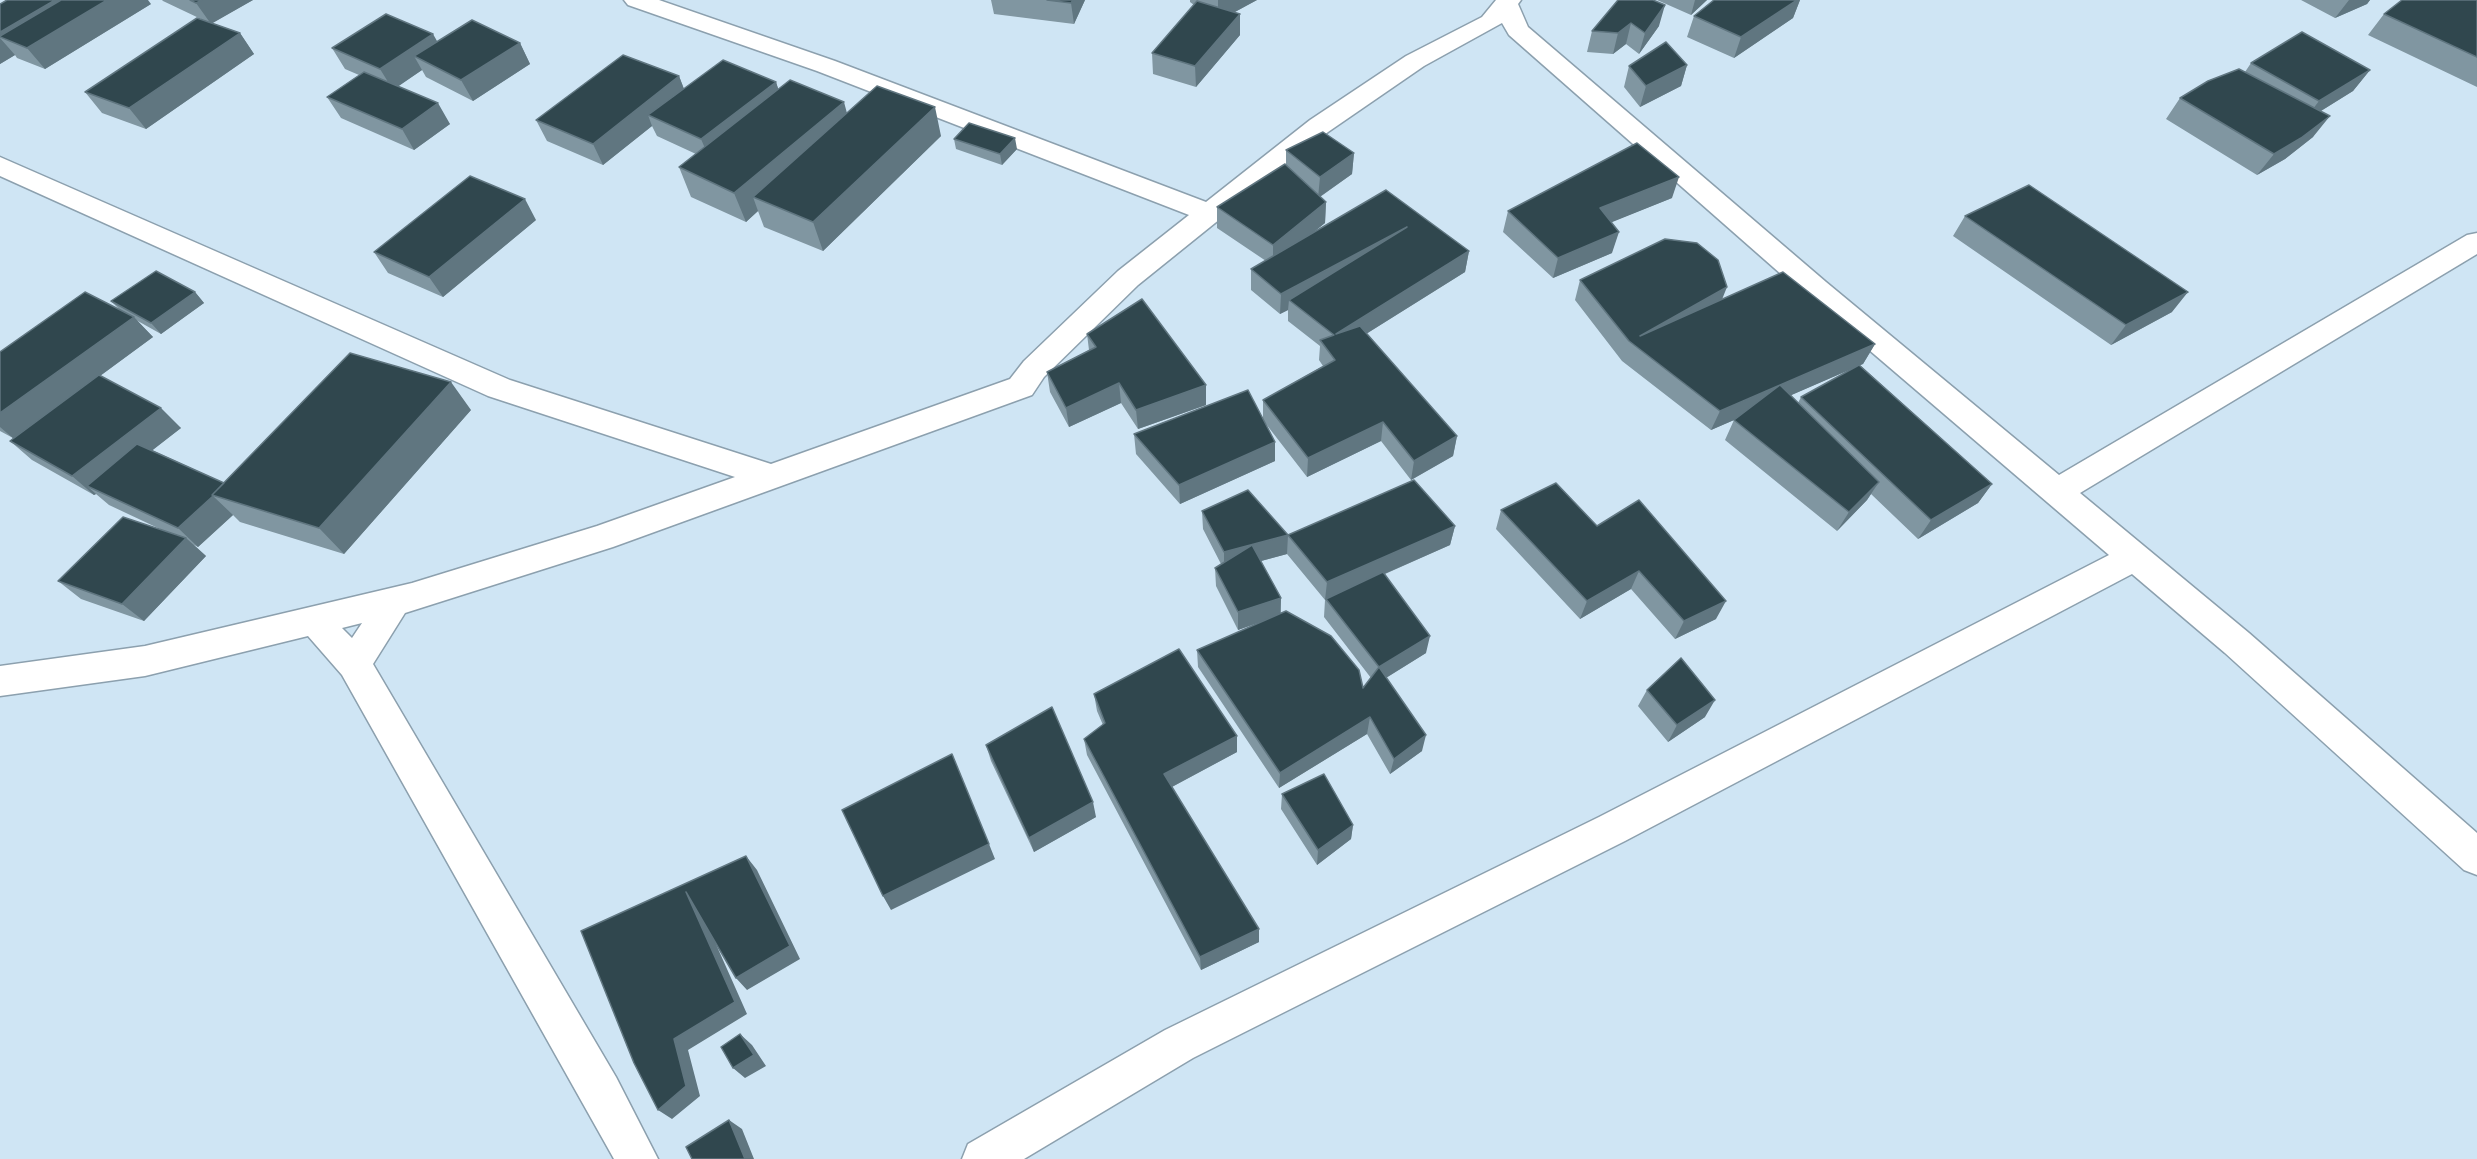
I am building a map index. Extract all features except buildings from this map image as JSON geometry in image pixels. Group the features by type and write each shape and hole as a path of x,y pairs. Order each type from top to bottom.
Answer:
{"street":[{"path":"636,0 826,66 1209,213"},
{"path":"0,681 145,661 394,602 602,538 1022,387 1034,369 1128,278 1318,126 1416,61 1511,12 1816,289 2237,643 2477,857"},
{"path":"0,166 499,388 772,477"},
{"path":"2057,491 2477,242"},
{"path":"983,1159 1179,1044 1622,823 2135,557"},
{"path":"354,664 394,602"},
{"path":"315,621 354,664 601,1092 637,1159"}]}
